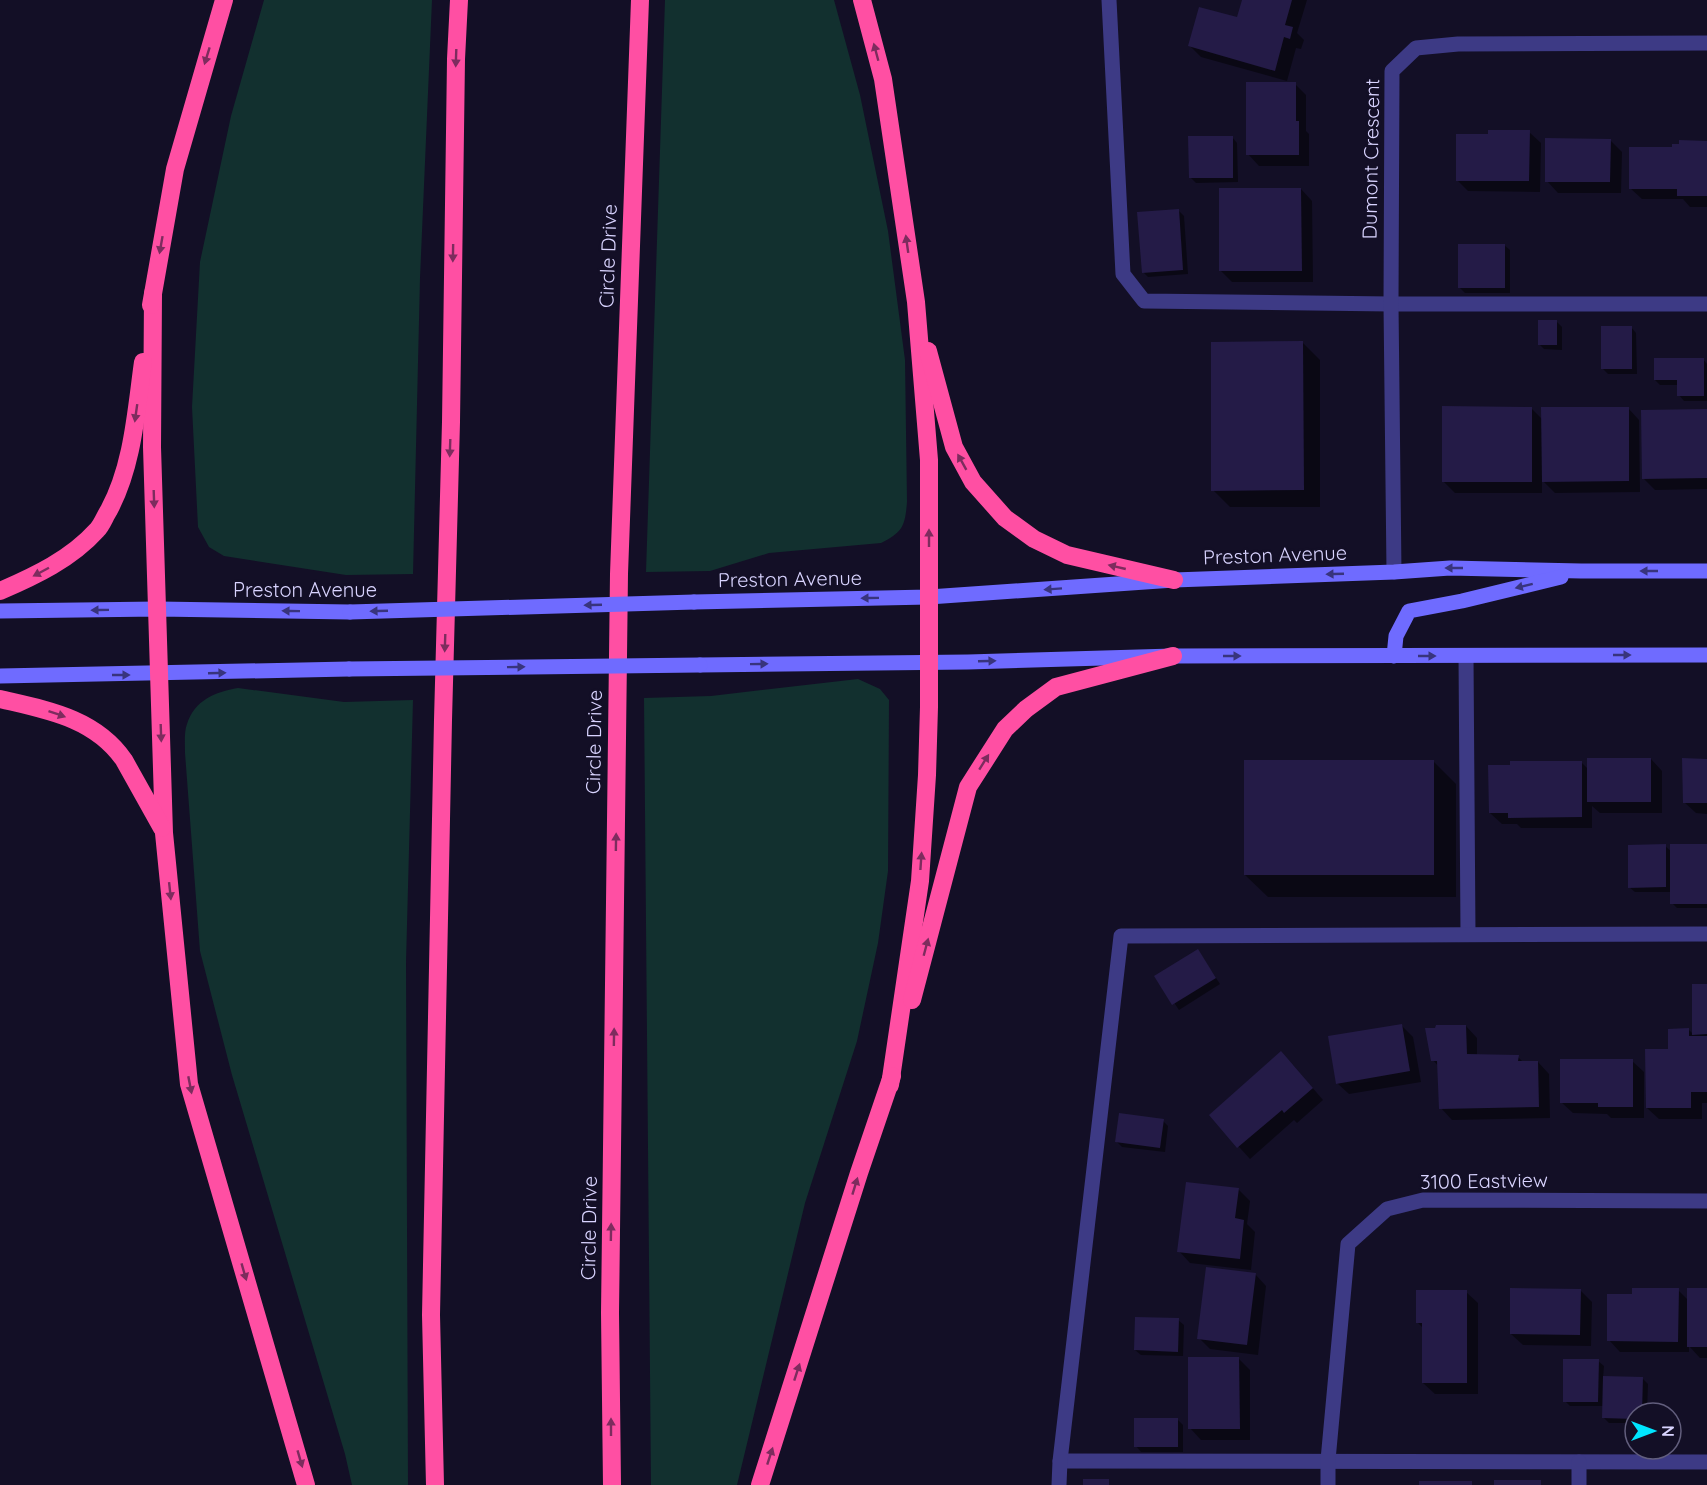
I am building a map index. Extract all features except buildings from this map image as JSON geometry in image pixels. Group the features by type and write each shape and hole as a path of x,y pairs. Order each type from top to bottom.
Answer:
{"highway":[{"path":"0,591 60,562 98,529 121,488 132,439 174,169 224,0"},
{"path":"435,1485 431,1315 459,0"},
{"name":"Circle Drive","path":"612,1485 610,1301 619,574 640,0"},
{"path":"862,0 883,80 915,302 929,460 927,775 920,881 890,1085"},
{"path":"153,293 152,447 164,833 189,1084 306,1485"},
{"path":"915,302 954,447 973,482 986,498 1005,518 1034,539 1067,555 1174,580"},
{"path":"760,1485 859,1173 890,1085 968,787 1005,729 1026,709 1056,687 1173,656"},
{"path":"0,699 60,714 92,728 119,752 164,833"}],"main road":[{"name":"Preston Avenue","path":"0,611 158,609 350,612 929,597 1174,580 1450,568 1581,572 1707,571"},
{"name":"Preston Avenue","path":"1394,656 1396,636 1408,611 1462,601 1581,572"},
{"path":"0,676 928,662 1173,656 1707,655"}],"street":[{"path":"1109,0 1123,274 1144,302 1707,304"},
{"name":"Dumont Crescent","path":"1394,572 1391,304 1392,71 1416,48 1458,44 1707,43"},
{"path":"1466,656 1468,934"},
{"path":"1059,1485 1121,936 1707,934"},
{"name":"3100 Eastview","path":"1328,1485 1328,1460 1348,1244 1387,1209 1423,1200 1707,1201"},
{"path":"1060,1461 1707,1461"},
{"path":"1579,1462 1579,1485"}],"green space":[{"path":"264,0 432,0 420,278 413,574 346,575 224,556 209,547 198,527 192,407 200,262 231,116"},
{"path":"665,0 834,0 860,95 888,231 905,360 906,510 904,523 898,532 881,543 769,553 710,571 646,572"},
{"path":"858,679 880,689 889,700 888,871 878,943 857,1041 805,1203 737,1485 651,1485 644,698 711,696"},
{"path":"238,688 344,702 413,700 406,962 408,1485 352,1485 345,1454 232,1075 200,951 185,731 195,709 207,698"}]}
